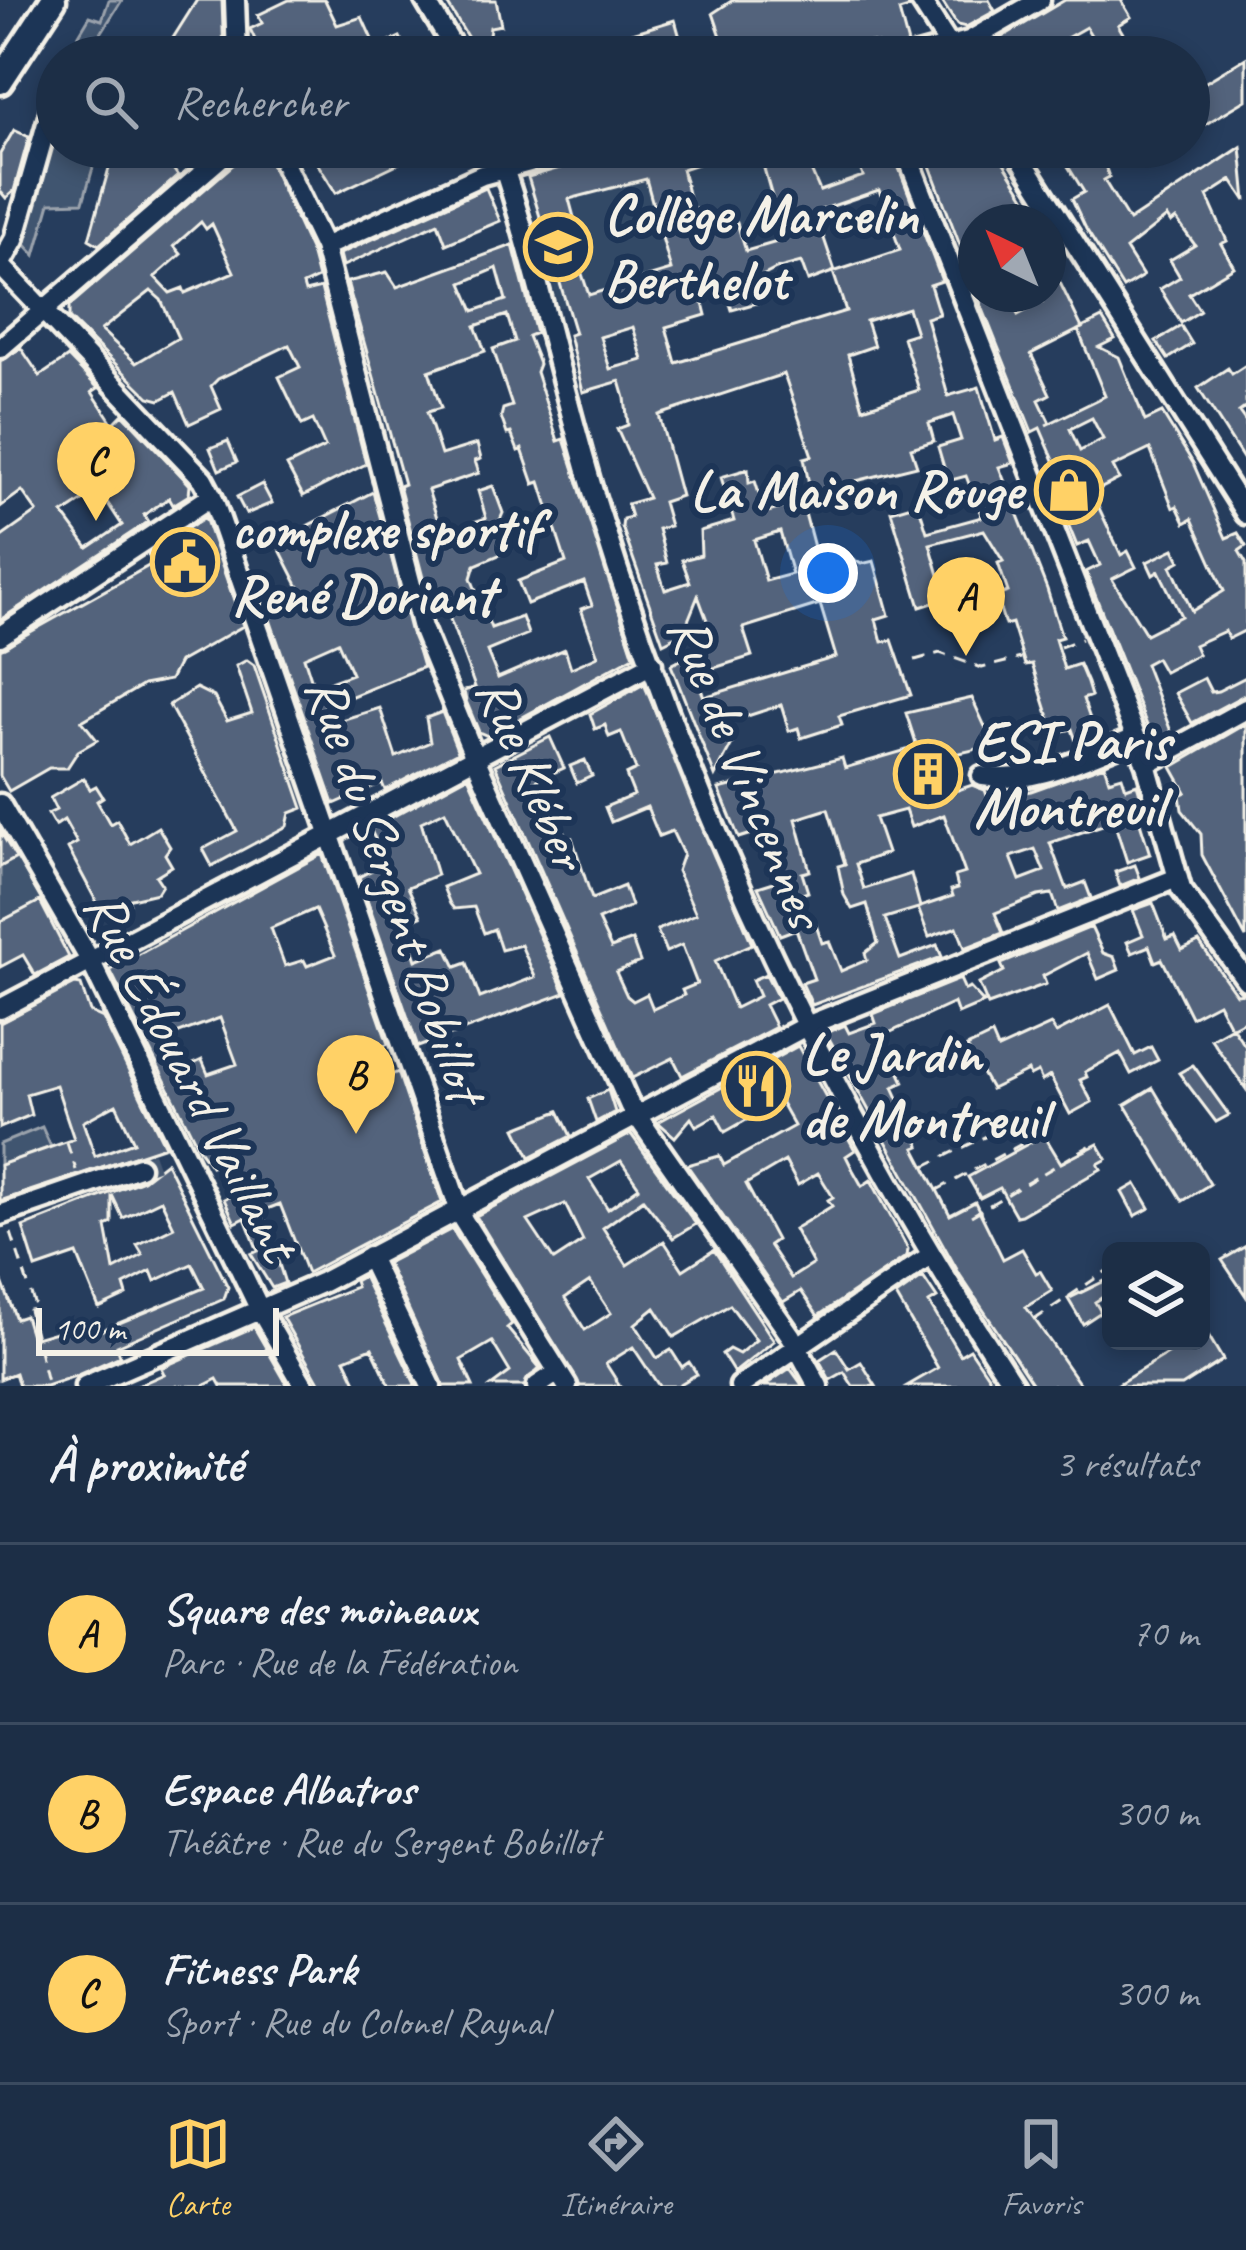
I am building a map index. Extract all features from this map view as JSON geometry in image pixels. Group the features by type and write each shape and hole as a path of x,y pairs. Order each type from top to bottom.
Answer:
{"main road":[{"path":"0,81 8,49 53,0"}],"street":[{"path":"235,0 236,36"},
{"path":"425,0 446,36"},
{"path":"920,0 943,36"},
{"path":"980,36 1040,0"},
{"path":"0,265 14,240 36,162"},
{"path":"0,349 209,168"},
{"name":"Rue Kléber","path":"286,168 324,247 422,628 475,758 636,1116 818,1386"},
{"path":"324,247 508,168"},
{"path":"912,168 1136,737 1178,863 1177,878 1246,980"},
{"path":"1027,168 1246,514"},
{"name":"Rue de Vincennes","path":"504,169 596,500 652,664 739,888 806,1026 930,1256 1014,1386"},
{"name":"Rue du Sergent Bobillot","path":"0,265 203,479 212,496 459,1208 562,1379"},
{"path":"0,637 212,496"},
{"path":"0,1009 652,664"},
{"path":"1146,764 1246,709"},
{"path":"982,776 1010,781 1032,777 1136,737"},
{"name":"Rue Édouard Vaillant","path":"0,804 91,962 173,1154 304,1386"},
{"path":"85,1386 111,1381 369,1257 806,1026 1177,878"},
{"path":"2,1215 140,1167"},
{"path":"740,1386 930,1256"},
{"path":"369,1257 431,1386"},
{"path":"537,1386 562,1379"}],"path":[{"path":"915,660 940,653 982,668 1021,658"},
{"path":"925,1166 1052,1104"},
{"path":"937,1190 1040,1134"},
{"path":"971,1216 1096,1142"},
{"path":"67,1143 82,1189"},
{"path":"2,1215 36,1309 29,1310 48,1386"},
{"path":"1034,1319 1102,1274"}],"shaded area":[{"path":"109,0 122,0 99,36 78,36 90,16 102,20"},
{"path":"42,168 93,168 83,202 50,203 35,255 21,240"},
{"path":"559,168 902,168 907,182 735,241 739,257 559,308 524,178"},
{"path":"17,858 42,900 0,922 0,867"},
{"path":"42,1127 51,1147 0,1165 0,1144"}],"building":[{"path":"197,0 222,0 223,36 174,36"},
{"path":"289,0 325,0 337,25 362,17 371,36 253,36 250,29 262,23 258,15"},
{"path":"445,0 496,0 501,25 490,27 489,36 467,36"},
{"path":"733,0 907,0 909,8 899,11 906,36 721,36 713,13"},
{"path":"941,0 989,0 995,11 966,27 957,25"},
{"path":"1065,0 1121,0 1131,17 1118,25 1125,36 1091,36 1086,27 1070,36 1004,36"},
{"path":"675,20 680,36 623,36"},
{"path":"1246,58 1246,100 1210,121 1210,79"},
{"path":"14,130 29,137 14,191 6,198 0,191 0,154"},
{"path":"1241,147 1246,201 1232,180 1207,196 1227,241 1221,244 1234,267 1189,294 1200,311 1181,323 1160,289 1180,277 1170,260 1195,245 1176,219 1171,223 1167,217 1126,249 1143,276 1123,288 1072,199 1084,192 1069,168 1106,168 1109,177 1104,180 1129,221"},
{"path":"109,168 172,168 178,176 99,245 89,239"},
{"path":"229,168 273,168 311,252 318,278 303,285 305,292 321,288 366,464 303,496 287,466 325,447 313,420 302,425 279,377 300,367 289,345 218,379 211,386 221,409 189,424 175,392 160,400 149,397 69,318 69,306","holes":["201,222 206,229 212,224 234,272 185,293 183,288 170,293 155,277 181,254 174,246","151,291 161,300 178,338 136,363 101,330"]},
{"path":"320,168 389,168 336,193"},
{"path":"560,168 685,168 691,206 720,227 737,223 746,251 784,240 764,168 810,168 820,191 863,176 860,168 899,168 942,281 930,285 939,314 926,318 948,396 979,387 995,440 1003,437 1013,463 999,467 1047,589 1062,637 1055,639 1064,669 1079,664 1087,683 1091,696 1083,699 1097,739 1078,747 1072,729 1054,733 1032,664 1025,665 1012,623 1005,625 996,596 1008,592 998,563 1003,561 984,530 930,544 946,599 920,607 891,511 918,503 927,532 982,517 966,476 948,481 938,447 961,440 953,415 929,423 934,441 911,448 917,466 844,484 845,491 812,500 804,458 812,456 784,374 659,415 681,496 663,502 670,526 658,529 667,563 657,565 665,590 690,582 682,560 701,555 700,531 734,521 721,477 748,469 749,483 755,481 765,513 802,502 819,566 850,557 861,564 874,561 889,615 876,619 882,642 892,640 911,695 839,716 842,725 801,738 798,728 789,731 781,705 729,722 735,738 715,776 671,665 715,642 698,596 683,633 663,643 622,527 623,519 631,517 627,504 648,498 617,429 628,425 625,398 620,381 583,392 569,335 575,333 528,177","holes":["646,179 671,270 589,295 570,238 579,236 569,199","879,190 900,250 833,272 846,311 676,363 666,327 706,315 701,295 725,288 732,310 761,302 755,280 776,269 801,262 808,281 835,271 815,212","908,308 916,333 903,337 919,390 863,408 848,355 874,346 866,321","633,327 643,360 610,369 600,337","780,532 792,574 766,581 754,540","820,604 836,657 704,697 695,674 752,656 743,628"]},
{"path":"931,168 1007,168 1030,204 958,204 958,240"},
{"path":"486,188 500,221 446,244 438,223 343,266 340,254"},
{"path":"513,245 536,333 528,336 539,364 536,372 558,441 564,439 634,656 488,736 479,732 466,701 464,691 475,687 440,592 428,597 399,486 404,484 347,282 387,272 397,287","holes":["497,268 506,300 474,311 462,283","507,315 515,341 493,349 512,406 503,409 501,417 518,451 522,449 534,484 540,482 566,562 518,581 527,604 584,582 592,605 581,609 598,656 571,668 565,649 498,678 487,651 528,634 522,617 491,628 471,578 475,565 511,550 500,520 503,513 493,486 478,491 486,518 442,533 428,490 479,473 475,461 481,459 477,444 441,455 427,412 441,408 429,371 485,351 475,326"]},
{"path":"1066,295 1082,328 1102,318 1115,339 1099,347 1119,357 1145,421 1162,413 1193,463 1226,538 1238,533 1246,546 1239,551 1246,563 1246,630 1228,639 1225,631 1194,645 1198,654 1164,672 1156,658 1145,664 1172,734 1159,741 1152,738 1086,572 1100,565 1089,541 1077,546 1053,487 1061,483 1056,465 1040,428 1032,432 984,312 1066,312","holes":["1078,330 1105,396 1046,425 1050,423 1039,400 1050,394 1031,354","1092,418 1103,439 1080,451 1070,429","1150,449 1173,508 1177,506 1185,523 1192,519 1224,591 1192,611 1171,566 1180,561 1174,549 1147,562 1153,575 1159,571 1181,616 1146,634 1112,579 1136,567 1128,551 1121,555 1092,493 1119,479 1113,467"]},
{"path":"1181,326 1192,344 1168,359 1156,341"},
{"path":"21,348 40,376 68,357 98,388 92,392 113,424 123,414 190,485 189,495 173,505 169,498 144,515 148,522 0,620 0,538 37,512 22,491 0,507 0,361","holes":["99,490 122,525 88,548 63,514"]},
{"path":"1246,365 1246,407 1239,412 1246,422 1246,463 1198,388 1228,368 1232,374"},
{"path":"228,441 237,462 219,470 210,448"},
{"path":"262,484 272,503 246,514 237,497"},
{"path":"373,492 423,667 320,709 325,725 380,708 396,757 430,742 426,718 442,712 458,752 385,790 382,783 334,804 257,582 268,577 281,612 305,599 276,542","holes":["338,642 352,674 314,688 304,657"]},
{"path":"205,517 243,626 179,662 170,680 143,685 82,721 97,740 78,751 67,768 49,768 9,791 0,776 0,649 152,564 148,554"},
{"path":"247,660 254,665 303,808 290,813 287,826 212,866 203,849 237,831 169,705 196,688 214,697 227,721 252,713 236,666"},
{"path":"1246,677 1246,694 1192,723 1175,693 1204,678 1211,692"},
{"path":"644,684 752,944 715,961 735,1008 759,996 752,980 766,974 778,998 765,1005 776,1027 682,1076 673,1058 632,1078 495,765 550,737 564,768 533,782 551,829 561,825 567,840 572,838 592,899 624,886 631,906 598,920 611,948 632,940 640,962 616,972 627,996 633,1001 647,994 653,1009 684,995 682,990 697,984 682,945 666,952 657,930 696,914 677,871 683,854 672,831 659,836 647,807 611,822 605,807 634,795 626,775 636,770 621,732 609,737 605,725 595,729 590,714"},
{"path":"972,698 991,740 987,747 946,756 958,790 972,785 985,790 988,798 1031,791 1104,765 1109,780 1122,776 1126,788 1137,784 1145,811 1137,813 1150,854 1127,862 1114,821 1050,843 1067,889 1085,882 1091,898 1058,911 1052,894 1038,896 995,913 1003,933 965,948 957,927 929,937 918,908 885,918 900,959 937,945 942,957 812,1005 802,983 814,979 796,929 780,935 758,887 777,881 764,830 739,838 719,789 842,758 845,768 917,747 906,713","holes":["828,809 845,864 838,866 844,895 852,909 867,904 878,943 865,953 867,960 841,971 829,941 822,943 816,925 811,927 799,895 808,892 802,873 810,871 796,819","905,810 911,827 944,815 965,873 955,876 958,888 951,890 953,896 920,907 911,874 864,889 856,864 887,853 875,818","1035,849 1044,871 1020,880 1011,857"]},
{"path":"1246,724 1246,938 1202,855 1201,834 1182,810 1180,795 1186,792 1172,767"},
{"path":"585,760 592,776 577,783 570,766"},
{"path":"468,776 565,993 418,1047 359,877 387,862 370,829","holes":["445,811 475,874 443,887 450,904 454,909 474,907 484,933 494,929 501,950 521,945 535,977 480,998 467,963 456,967 447,948 416,960 408,921 421,916 408,887 437,875 421,822"]},
{"path":"84,778 90,789 96,786 103,797 97,801 110,824 117,820 130,844 158,827 170,847 165,854 172,866 156,876 162,885 157,893 127,900 130,904 103,914 68,848 77,843 64,820 55,826 48,814 56,810 50,798"},
{"path":"0,831 16,858 0,867"},
{"path":"322,854 388,1044 345,1065 358,1090 398,1072 442,1202 307,1273 280,1204 262,1211 285,1283 272,1288 251,1254 258,1251 245,1218 235,1223 224,1199 237,1193 223,1160 211,1166 200,1151 110,970","holes":["315,909 335,955 307,966 304,960 285,966 271,928","220,1018 237,1064 208,1074 202,1060 183,1069 168,1037"]},
{"path":"1135,865 1140,878 1120,886 1115,872"},
{"path":"40,901 69,957 35,975 23,955 0,967 0,922"},
{"path":"1153,903 1167,939 1175,936 1182,950 1199,942 1236,994 1246,993 1246,1020 1231,1028 1218,1003 1191,1017 1162,959 1155,962 1149,946 1132,953 1127,942 1143,935 1133,910"},
{"path":"1091,927 1103,953 1114,957 1119,970 1098,979 1087,953 1043,976 1046,984 988,1005 979,984 1004,971 1001,964"},
{"path":"960,979 965,990 970,988 984,1003 958,1014 954,1003 878,1038 889,1067 896,1064 904,1082 893,1087 920,1146 915,1148 950,1215 975,1202 1003,1259 1022,1249 1036,1273 1040,1271 1052,1291 1026,1307 1081,1386 1034,1386 960,1275 826,1033 845,1025 849,1033 876,1023 873,1014"},
{"path":"81,985 90,1012 103,1018 165,1146 0,1201 0,1165 74,1139 56,1085 26,1094 31,1115 0,1128 0,1023","holes":["116,1104 134,1142 95,1156 83,1122"]},
{"path":"1110,1005 1135,1055 1151,1047 1158,1060 1131,1074 1120,1053 1085,1072 1087,1077 1080,1080 1092,1102 1070,1114 1050,1076 1042,1081 1038,1072 1030,1076 1028,1071 991,1089 967,1047 992,1035 998,1049 1051,1025 1056,1033"},
{"path":"1232,1027 1246,1047 1246,1089 1211,1039"},
{"path":"798,1046 855,1150 846,1156 853,1170 862,1186 871,1180 908,1249 907,1256 818,1316 801,1291 783,1302 687,1165 719,1156 724,1165 794,1126 780,1101 725,1132 716,1115 696,1126 691,1118 675,1137 658,1122","holes":["785,1161 798,1185 818,1173 833,1197 828,1200 832,1206 794,1229 813,1264 791,1278 769,1245 776,1240 746,1184"]},
{"path":"1193,1065 1229,1115 1216,1122 1179,1073"},
{"path":"1153,1088 1210,1184 1183,1201 1125,1105"},
{"path":"608,1090 615,1112 596,1122 588,1099"},
{"path":"559,1111 571,1136 530,1157 516,1128"},
{"path":"631,1134 696,1224 673,1238 643,1199 603,1228 627,1265 664,1241 683,1270 714,1250 774,1341 734,1373 722,1354 729,1349 739,1354 756,1340 730,1305 674,1337 655,1308 635,1324 657,1358 671,1350 682,1367 689,1362 697,1374 677,1386 659,1386 633,1347 606,1364 620,1386 580,1386 476,1216","holes":["621,1161 639,1187 608,1209 589,1179","565,1204 583,1241 554,1260 528,1221","590,1281 611,1313 585,1330 565,1298"]},
{"path":"1044,1135 1061,1163 1098,1144 1107,1159 1098,1164 1101,1169 1021,1215 1016,1216 1000,1188 980,1198 968,1177"},
{"path":"166,1162 228,1287 224,1299 117,1346 120,1356 75,1376 46,1386 19,1386 15,1373 0,1379 0,1276 16,1319 25,1316 32,1339 90,1322 95,1333 204,1288 192,1264 155,1281 151,1271 124,1285 127,1295 99,1308 77,1254 36,1268 23,1227 143,1180","holes":["112,1195 123,1218 161,1200 174,1227 137,1245 143,1255 114,1270 106,1226 112,1223"]},
{"path":"1136,1184 1150,1208 1135,1216 1122,1192"},
{"path":"452,1229 512,1324 507,1328 540,1368 524,1386 491,1386 510,1372 492,1342 461,1360 473,1386 444,1386 387,1263"},
{"path":"1246,1246 1246,1296 1222,1260"},
{"path":"363,1276 416,1386 390,1386 372,1348 345,1359 358,1386 321,1386 282,1317 356,1287 354,1281"},
{"path":"923,1277 937,1298 929,1303 960,1355 970,1349 995,1386 907,1386 938,1368 896,1296"},
{"path":"1102,1282 1102,1298 1095,1302 1101,1312 1083,1324 1068,1299"},
{"path":"254,1327 288,1386 221,1386 217,1379 203,1386 137,1386 164,1374 161,1368"},
{"path":"1210,1338 1223,1360 1182,1386 1115,1386 1173,1350 1210,1350"},
{"path":"836,1349 849,1369 861,1362 876,1386 853,1386 844,1372 830,1380 819,1360"},
{"path":"790,1368 803,1386 764,1386"}],"tunnel":[{"path":"139,1167 164,1158"}],"place":[{"name":"Collège Marcelin Berthelot","path":"558,247"},
{"name":"La Maison Rouge","path":"1069,490"},
{"name":"Fitness Park","path":"96,521"},
{"name":"complexe sportif René Doriant","path":"185,562"},
{"name":"Square des moineaux","path":"966,656"},
{"name":"ESI Paris Montreuil","path":"928,774"},
{"name":"Le Jardin de Montreuil","path":"756,1086"},
{"name":"Espace Albatros","path":"356,1134"}]}
